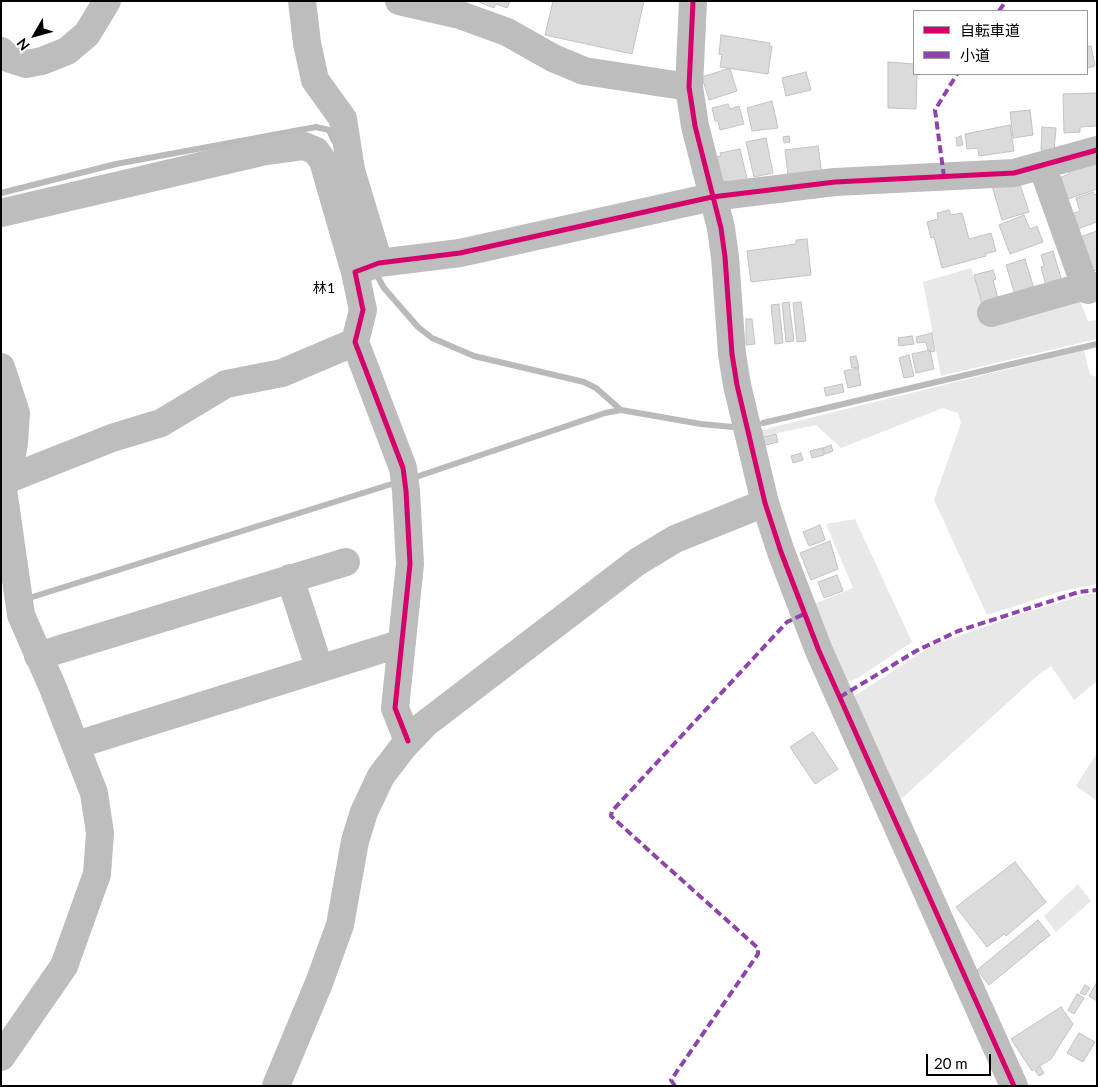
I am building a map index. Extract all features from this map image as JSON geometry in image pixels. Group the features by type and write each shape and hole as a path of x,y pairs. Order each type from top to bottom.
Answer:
{"street":[{"path":"4,60 26,64 42,62 67,51 87,34 106,1"},
{"path":"302,1 307,43 315,80 343,118 367,267 363,310 355,342 403,468 410,564 395,708 408,741"},
{"path":"399,1 460,14 507,32 553,58 584,71 689,87"},
{"path":"693,1 689,87 712,197 721,228 732,354 737,385 765,503 781,552 819,651 1014,1086"},
{"path":"1,213 261,152 304,146 316,151 323,161 367,267"},
{"path":"367,267 460,253 712,197 835,182 1014,172 1097,150"},
{"path":"991,313 1091,286 1042,166"},
{"path":"4,481 112,438 161,423 226,384 282,373 355,342"},
{"path":"1,367 16,413 14,443 4,481 21,615 94,792 100,833 96,874 64,966 1,1058"},
{"path":"276,1086 319,984 340,924 355,841 364,812 381,776 408,741 425,724 637,562 675,539 765,503"},
{"path":"38,656 346,562"},
{"path":"290,578 319,667"},
{"path":"76,745 319,667 402,643"}],"shaded area":[{"path":"971,268 988,321 1078,296 1088,321 1097,320 1097,339 941,376 923,282"},
{"path":"1084,350 1090,375 1097,377 1097,584 1059,592 987,615 934,500 961,423 958,413 943,408 841,448 816,425 763,436 762,430"},
{"path":"855,519 912,642 858,678 846,683 812,605 853,588 826,524"},
{"path":"1097,593 1097,681 1074,700 1051,666 1037,676 898,802 853,697 933,645 1027,612"},
{"path":"1097,753 1097,801 1076,786"},
{"path":"1078,884 1091,901 1056,932 1044,916"}],"building":[{"path":"477,1 510,1 507,8 496,4 494,8"},
{"path":"553,1 644,1 632,54 545,35"},
{"path":"721,35 770,43 769,46 772,46 768,74 720,67 722,55 719,54"},
{"path":"1091,46 1095,66 1088,68 1088,47"},
{"path":"888,62 913,64 913,75 917,75 916,109 888,108"},
{"path":"730,69 737,91 709,100 702,77"},
{"path":"806,72 811,90 786,96 782,78"},
{"path":"1097,93 1097,126 1080,127 1080,132 1064,133 1063,94"},
{"path":"772,101 778,128 752,131 747,108"},
{"path":"728,104 730,109 739,106 744,124 720,130 718,121 715,121 712,108"},
{"path":"1030,110 1033,135 1013,138 1010,112"},
{"path":"1010,125 1014,151 979,156 978,148 967,149 965,134"},
{"path":"1042,127 1056,128 1054,151 1041,150"},
{"path":"789,136 790,142 784,143 783,137"},
{"path":"961,136 963,145 957,146 956,138"},
{"path":"766,138 773,173 754,177 746,142"},
{"path":"818,146 822,175 788,175 785,150"},
{"path":"740,149 748,183 729,187 727,181 721,182 715,157 721,156 720,153"},
{"path":"1097,164 1097,189 1068,199 1061,177 1069,174 1067,168"},
{"path":"1018,178 1029,212 1002,220 992,186"},
{"path":"1093,192 1094,195 1097,194 1097,222 1077,229 1071,214 1080,211 1076,198"},
{"path":"949,210 951,215 962,213 969,239 991,233 996,251 985,254 986,256 942,268 934,237 931,238 927,222 938,219 937,213"},
{"path":"1024,215 1030,229 1037,226 1043,242 1010,254 999,225"},
{"path":"1097,231 1097,270 1086,274 1074,239"},
{"path":"807,239 811,275 751,282 747,251 796,244 796,240"},
{"path":"1053,251 1063,285 1046,286 1041,267 1044,266 1041,255"},
{"path":"1025,259 1035,292 1015,295 1006,265"},
{"path":"993,270 996,279 993,280 999,302 982,304 974,275"},
{"path":"789,302 794,341 786,342 782,303"},
{"path":"801,302 806,341 797,342 793,303"},
{"path":"779,304 783,343 775,344 771,305"},
{"path":"746,319 752,319 755,344 746,345"},
{"path":"932,333 935,351 931,352 928,351 926,342 917,343 916,337"},
{"path":"912,336 914,344 899,346 898,338"},
{"path":"930,350 934,369 916,373 912,354"},
{"path":"909,355 914,376 904,378 899,358"},
{"path":"856,356 859,367 852,368 850,357"},
{"path":"858,368 861,385 848,388 844,371"},
{"path":"842,384 844,392 826,396 824,388"},
{"path":"776,434 778,442 765,445 763,437"},
{"path":"831,445 833,451 825,454 823,448"},
{"path":"822,448 824,455 812,458 810,451"},
{"path":"801,453 803,460 793,463 791,456"},
{"path":"820,525 825,540 809,546 803,532"},
{"path":"830,541 838,569 811,580 800,553"},
{"path":"837,575 843,591 824,598 818,582"},
{"path":"813,732 838,769 815,784 790,747"},
{"path":"1015,862 1046,902 1006,936 1004,934 987,947 956,907"},
{"path":"1038,920 1050,935 989,985 977,970"},
{"path":"1097,982 1097,1001 1089,996"},
{"path":"1085,985 1090,988 1085,995 1080,993"},
{"path":"1077,994 1084,998 1074,1014 1068,1010"},
{"path":"1061,1007 1073,1024 1051,1059 1032,1071 1011,1039"},
{"path":"1079,1033 1095,1042 1083,1062 1067,1053"},
{"path":"1040,1067 1044,1073 1039,1076 1035,1071"}],"waterway":[{"path":"1,193 116,164 316,127 329,130 334,141"},
{"path":"375,272 384,288 418,327 432,338 474,356 584,382 596,388 621,410"},
{"path":"763,423 1097,344"},
{"path":"410,479 605,413 621,410 701,424 733,427"},
{"path":"26,599 398,482"}],"marked path":[{"path":"1000,10 1006,1"},
{"path":"944,177 935,110 956,75"},
{"path":"840,697 916,651 958,631 1079,592 1097,590"},
{"path":"675,1086 671,1080 758,954 758,948 611,816 612,811 787,622 804,614"}],"cycle path":[{"path":"693,1 689,87 695,126 721,228 732,354 737,385 765,503 781,552 819,651 1014,1086"},
{"path":"408,741 395,708 410,564 406,491 403,468 355,342 363,310 355,272 379,263 460,253 712,197 835,182 1014,173 1097,150"}],"district":[{"name":"林1","path":"324,288"}]}
